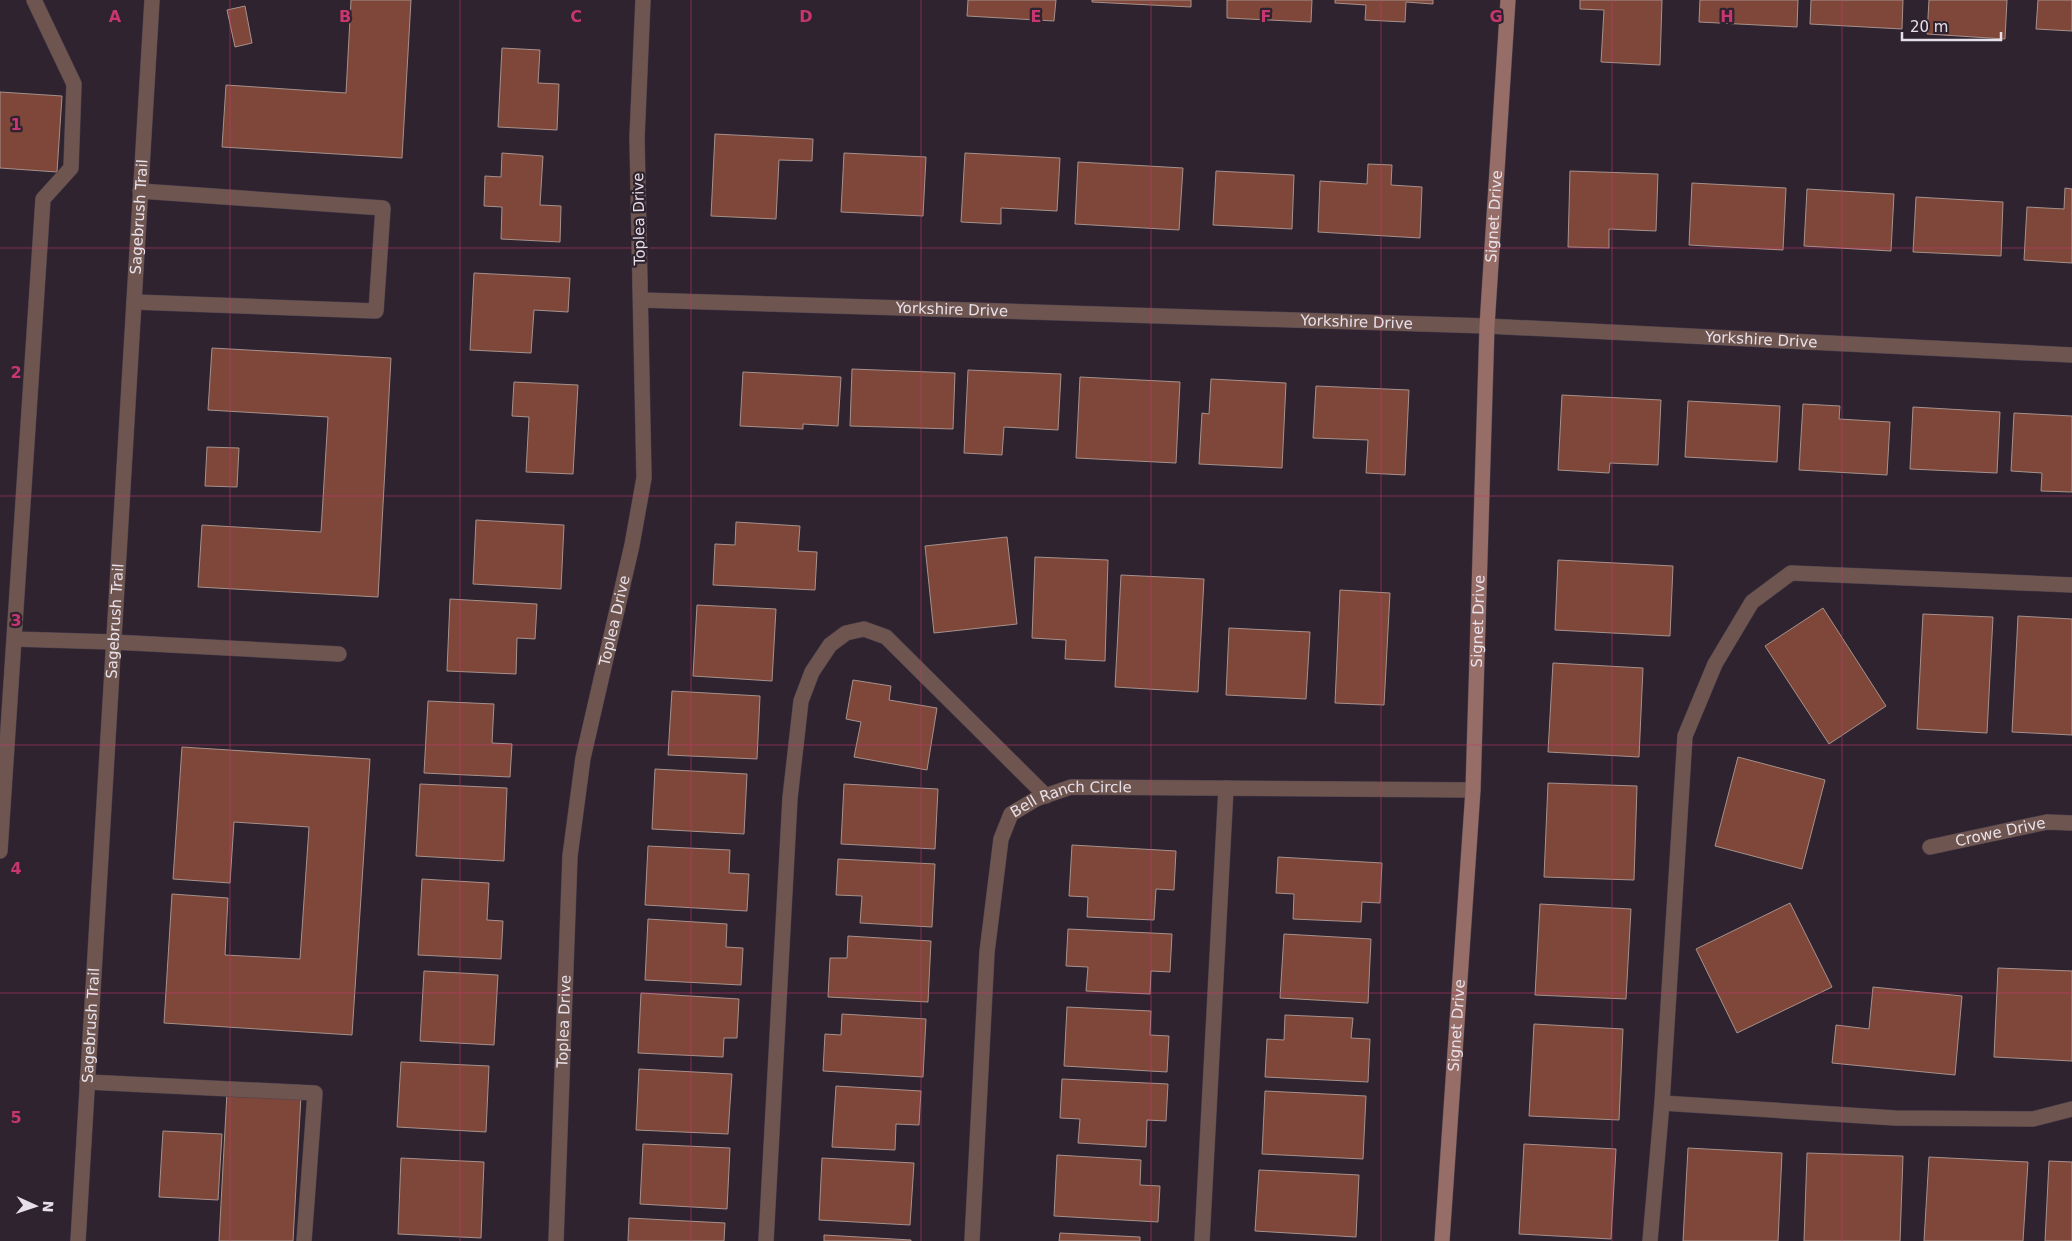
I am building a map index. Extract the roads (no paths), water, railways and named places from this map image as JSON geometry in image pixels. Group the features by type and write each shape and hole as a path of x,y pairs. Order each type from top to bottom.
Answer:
{"street":[{"path":"0,851 43,199 71,168 74,84 34,0"},
{"name":"Sagebrush Trail","path":"78,1241 152,0"},
{"name":"Toplea Drive","path":"556,1241 570,856 583,758 632,545 644,478 637,138 643,0"},
{"name":"Signet Drive","path":"1442,1241 1473,790 1487,326 1508,0"},
{"path":"134,302 376,311 383,208 140,191"},
{"name":"Yorkshire Drive","path":"641,300 1487,326 2072,355"},
{"path":"1650,1241 1662,1103 1685,736 1715,664 1752,602 1791,573 2072,585"},
{"path":"766,1241 790,798 802,702 812,672 830,645 846,633 864,629 886,637 1046,796"},
{"path":"14,639 113,642 339,654"},
{"name":"Bell Ranch Circle","path":"972,1241 987,952 1001,839 1011,814 1036,799 1071,787 1473,790"},
{"path":"1202,1241 1226,788"},
{"name":"Crowe Drive","path":"1930,848 2047,822 2072,823"},
{"path":"88,1082 315,1093 304,1241"},
{"path":"1662,1103 1895,1118 2033,1119 2072,1109"}]}
